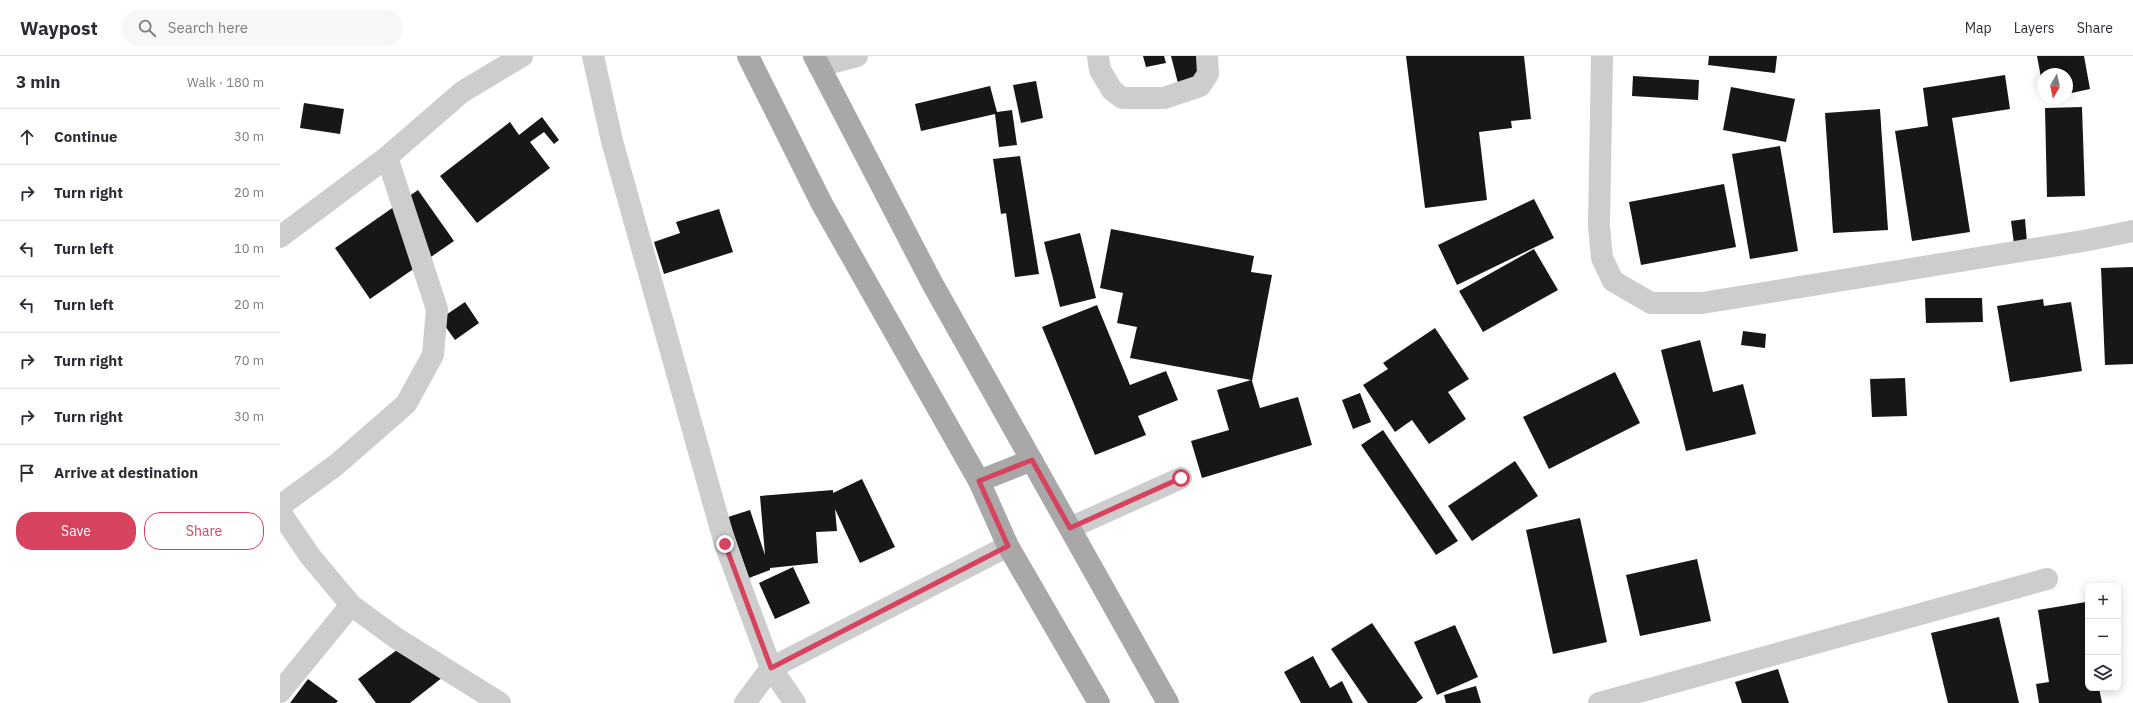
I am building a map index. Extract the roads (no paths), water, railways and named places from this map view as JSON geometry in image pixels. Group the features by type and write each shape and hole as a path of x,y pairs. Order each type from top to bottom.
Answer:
{"main road":[{"path":"748,56 822,204 979,481 1008,546 1099,703"},
{"path":"817,61 932,283 1168,703"},
{"path":"979,481 1032,460"}],"street":[{"path":"280,237 387,157 462,92 522,56"},
{"path":"593,56 612,141 725,544 771,668 795,703"},
{"path":"817,61 857,56"},
{"path":"1098,56 1100,70 1112,90 1122,98 1164,98 1200,86 1208,74 1207,56"},
{"path":"1602,56 1599,226 1602,258 1613,281 1650,302 1702,303 2075,243 2133,231"},
{"path":"280,506 336,465 406,404 433,355 437,310 387,157"},
{"path":"1070,528 1181,478"},
{"path":"280,512 310,556 352,605 396,638 500,703"},
{"path":"745,703 771,668 1008,546"},
{"path":"1599,703 2047,579"},
{"path":"280,692 352,605"}]}
